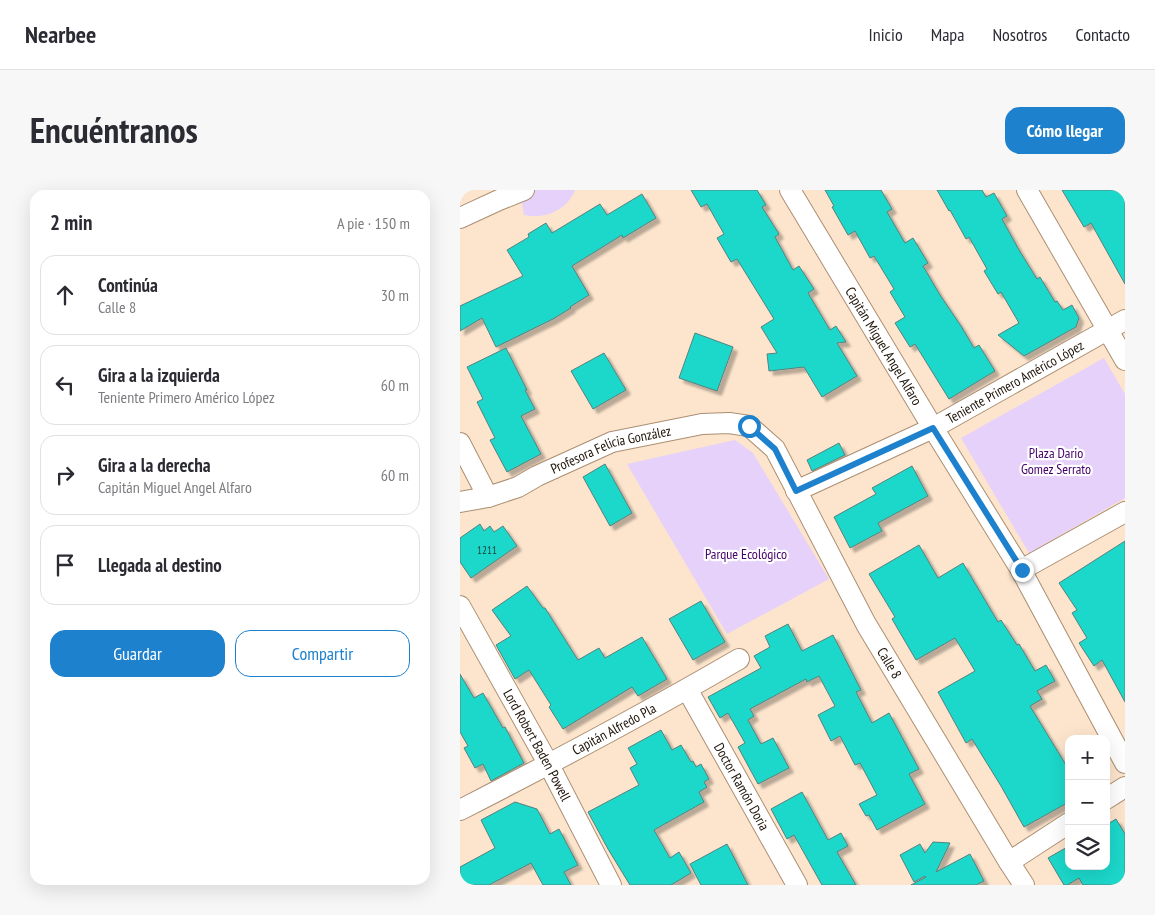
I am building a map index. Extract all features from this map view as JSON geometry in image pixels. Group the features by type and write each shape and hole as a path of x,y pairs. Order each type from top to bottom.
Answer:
{"street":[{"path":"460,218 524,190"},
{"name":"Capitán Miguel Angel Alfaro","path":"790,190 933,428 1022,570 1125,763"},
{"path":"1027,190 1117,325 1125,360"},
{"name":"Teniente Primero Américo López","path":"796,491 933,428 1117,325"},
{"name":"Profesora Felicia González","path":"460,502 488,497 518,487 583,454 612,442 702,424 729,423 749,426 763,438"},
{"name":"Calle 8","path":"763,438 775,449 866,624 1024,885"},
{"path":"460,443 488,497"},
{"path":"1022,570 1125,512"},
{"name":"Lord Robert Baden Powell","path":"460,606 549,765 612,885"},
{"name":"Capitán Alfredo Pla","path":"460,810 549,765 739,659"},
{"name":"Doctor Ramón Doria","path":"687,689 797,885"},
{"path":"1110,796 1125,786"},
{"path":"1009,862 1066,825"}],"green space":[{"path":"524,190 575,190 569,201 560,209 542,216 533,216 524,215 522,203"},
{"name":"Plaza Dario Gomez Serrato","path":"1104,358 1125,394 1125,498 1029,553 961,438"},
{"name":"Parque Ecológico","path":"735,440 753,453 829,579 727,634 627,464"}],"building":[{"path":"691,190 757,190 766,205 762,207 779,234 775,237 793,270 799,266 814,289 808,293 830,330 836,326 846,342 837,343 857,376 822,397 804,367 769,371 767,354 777,353 761,327 774,319 737,259 731,262 717,238 724,234 707,204 701,207"},
{"path":"825,190 881,190 892,209 887,212 905,243 913,238 928,263 923,266 940,295 974,348 979,345 995,371 949,399 915,344 910,347 895,323 905,317 890,292 894,289 874,256 870,258 855,231 848,235 832,207 834,206"},
{"path":"937,190 982,190 986,197 994,193 1007,216 1002,219 1019,250 1037,279 1040,277 1055,302 1057,301 1063,310 1072,305 1079,318 1076,327 1024,356 998,335 1019,323 1001,292 998,294 984,271 987,269 969,237 966,239"},
{"path":"1062,190 1119,190 1125,199 1125,284 1091,223 1084,227"},
{"path":"642,194 656,218 623,238 622,235 572,266 589,295 553,319 496,347 482,318 460,331 460,306 523,276 507,250 529,237 528,234 546,223 552,233 600,204 607,215"},
{"path":"695,333 733,347 717,391 679,378"},
{"path":"506,348 535,409 521,416 541,454 507,472 490,440 495,438 477,402 483,399 467,367"},
{"path":"604,353 626,390 593,409 571,371"},
{"path":"839,443 845,455 812,471 807,460"},
{"path":"605,464 632,513 610,526 583,477"},
{"path":"912,466 928,496 878,523 882,531 850,548 834,517 876,494 872,488"},
{"path":"480,524 484,531 490,526 494,532 503,526 517,546 471,578 460,562 460,538"},
{"path":"1125,541 1125,702 1102,660 1094,666 1079,643 1087,638 1072,613 1077,610 1059,583"},
{"path":"919,545 938,578 963,563 998,622 1001,620 1017,645 1019,644 1035,671 1046,665 1055,681 1037,691 1042,699 1030,706 1065,763 1065,804 1024,827 972,739 966,743 938,692 975,671 955,638 916,660 892,619 895,617 869,574"},
{"path":"527,586 543,608 545,608 578,660 599,648 605,658 642,637 667,679 638,696 632,687 563,729 549,707 551,705 529,670 515,679 496,645 511,636 492,610"},
{"path":"701,601 725,642 693,660 669,619"},
{"path":"788,624 802,651 833,635 861,690 856,692 872,723 889,713 919,769 909,774 925,804 877,830 869,815 866,816 859,804 877,795 860,763 855,765 840,736 831,741 818,715 835,706 819,676 807,682 806,679 750,709 754,716 748,720 761,744 773,738 789,768 758,784 738,747 745,743 728,713 720,718 708,697 761,668 754,656 770,647 765,636"},
{"path":"460,674 474,698 483,693 503,728 505,727 524,763 491,781 483,764 475,768 464,748 468,746 460,732"},
{"path":"661,730 672,750 681,745 696,767 701,764 709,779 704,782 707,787 699,792 704,802 654,830 670,858 679,852 691,873 671,885 630,885 588,812 639,785 630,768 637,764 628,748"},
{"path":"802,792 828,840 841,833 848,846 837,852 856,885 822,885 794,835 787,839 771,809"},
{"path":"515,802 537,809 550,834 559,829 578,865 564,872 571,885 543,885 531,863 489,885 460,885 460,867 495,848 481,820"},
{"path":"1116,819 1125,834 1125,885 1083,885 1079,878 1069,885 1064,885 1048,858 1065,848 1065,870 1110,870 1110,823"},
{"path":"933,842 950,843 936,872 970,854 984,881 976,885 911,885 926,877 914,882 900,855 920,844 925,853"},
{"path":"727,844 748,885 701,885 690,864"}],"route":[{"path":"749,426 775,449 796,491 933,428 1022,570"}]}
